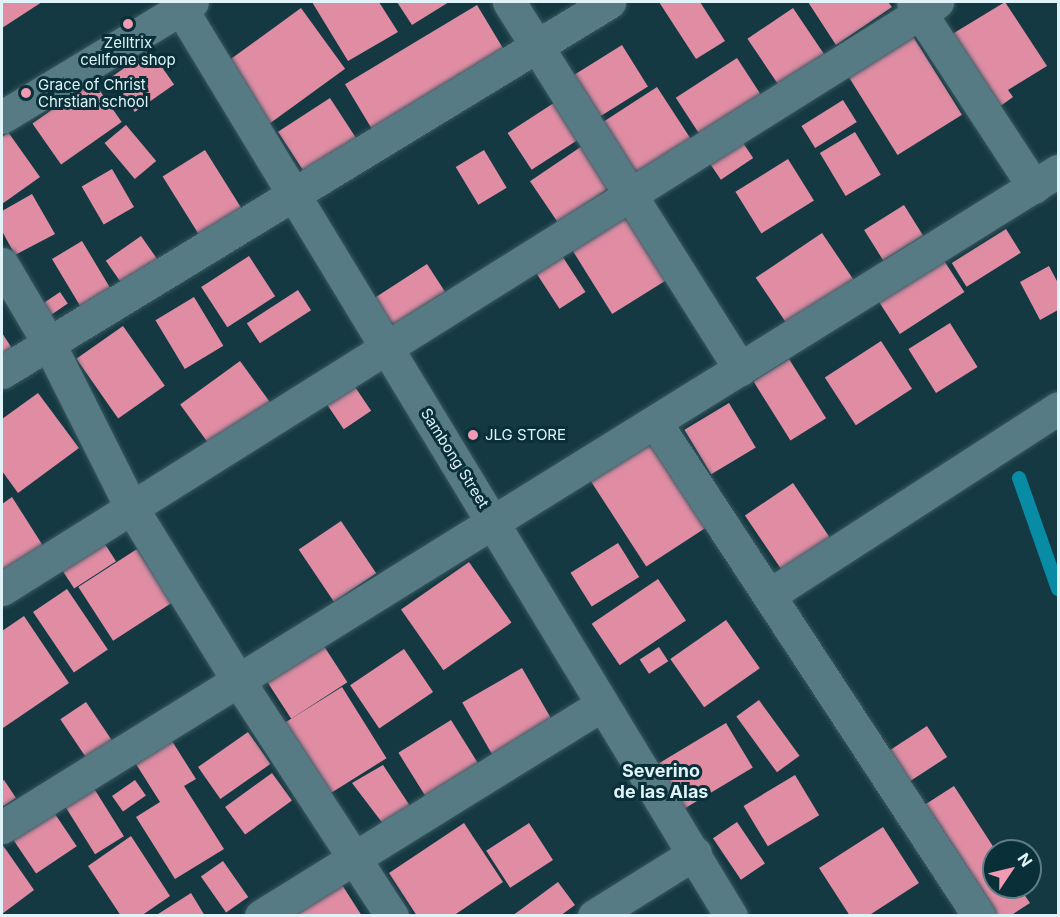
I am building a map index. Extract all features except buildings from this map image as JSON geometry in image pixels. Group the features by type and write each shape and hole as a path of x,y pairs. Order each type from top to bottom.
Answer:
{"street":[{"path":"509,2 740,369"},
{"path":"2,372 609,2"},
{"path":"2,117 183,4"},
{"name":"Sambong Street","path":"183,4 293,195 494,521 602,705 731,915"},
{"path":"2,589 386,346 629,196 923,5 1046,179 2,827"},
{"path":"2,264 48,342 131,507 238,680 392,915"},
{"path":"771,594 1059,408"},
{"path":"654,422 771,594 979,915"},
{"path":"261,915 602,705"},
{"path":"594,915 694,853"}],"waterway":[{"path":"1019,478 1058,589"}],"place":[{"name":"Zelltrix cellfone shop","path":"128,24"},
{"name":"Grace of Christ Chrstian school","path":"26,93"},
{"name":"JLG STORE","path":"473,435"}],"district":[{"name":"Severino de las Alas","path":"661,782"}]}
